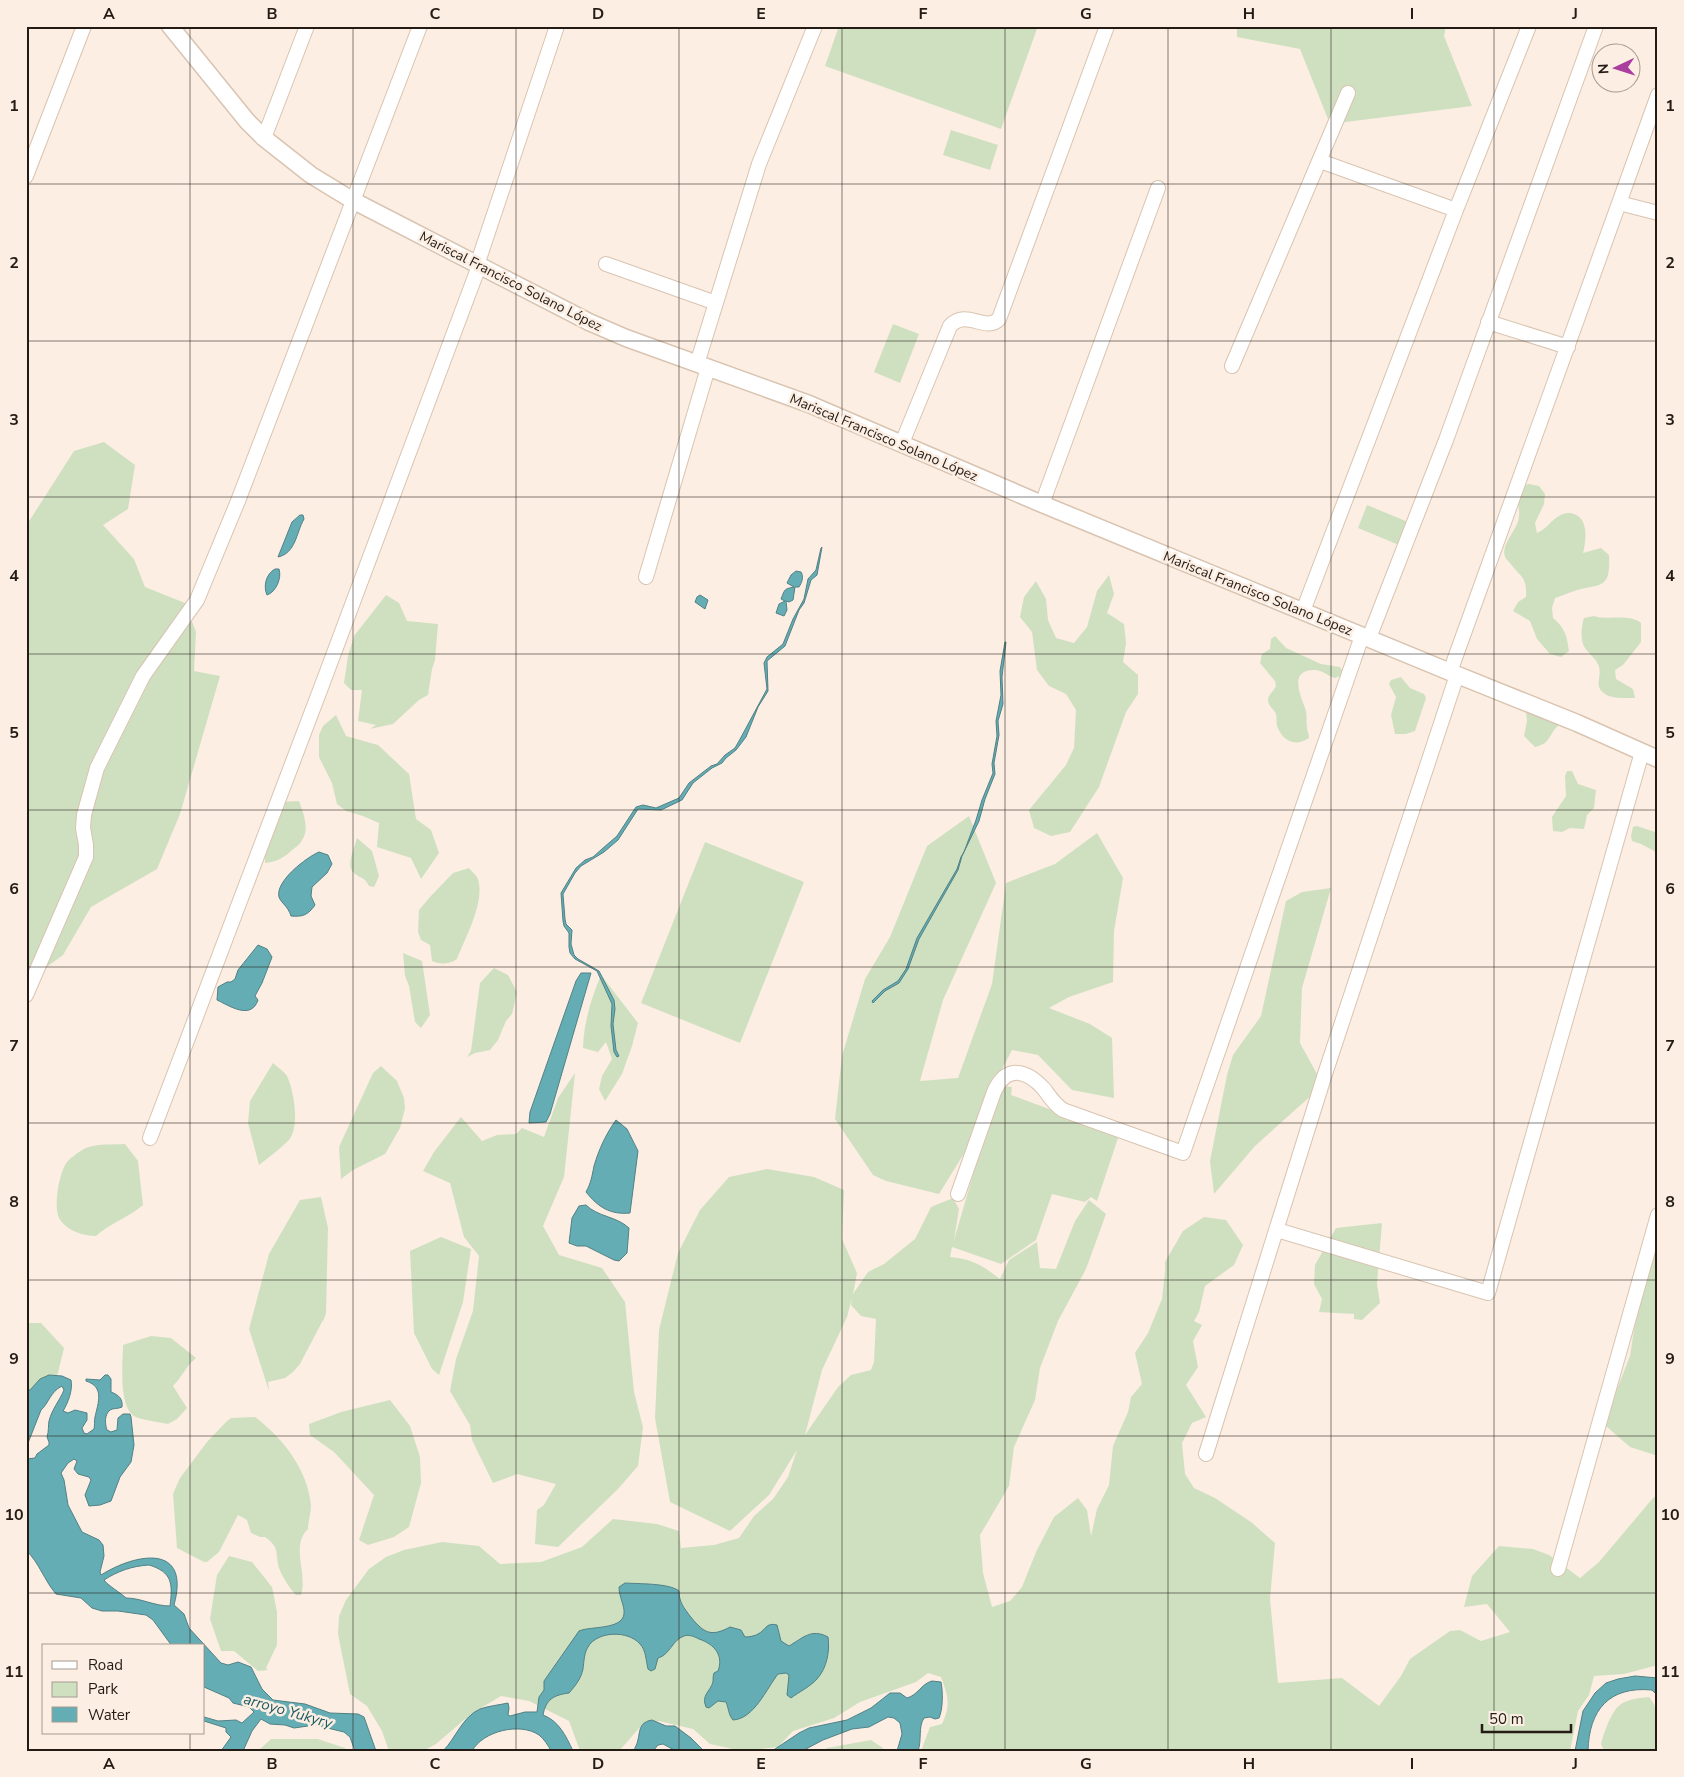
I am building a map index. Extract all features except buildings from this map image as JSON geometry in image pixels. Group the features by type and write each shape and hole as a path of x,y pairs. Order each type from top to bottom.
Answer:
{"main road":[{"name":"Mariscal Francisco Solano López","path":"170,26 232,105 264,138 311,175 352,200 593,324 702,366 809,404 1042,504 1576,723 1658,759"}],"street":[{"path":"26,176 84,26"},
{"path":"264,138 307,26"},
{"path":"26,995 86,857 83,828 84,815 98,768 143,676 197,600 238,501 420,26"},
{"path":"150,1138 322,686 478,266 557,26"},
{"path":"646,577 702,366 716,303 760,164 815,26"},
{"path":"902,443 950,326 955,321 961,319 971,319 990,324 995,323 999,319 1107,26"},
{"path":"1303,611 1456,210 1529,26"},
{"path":"958,1194 998,1082 1003,1077 1012,1074 1023,1075 1036,1082 1056,1105 1063,1110 1183,1153 1365,637 1446,440 1596,26"},
{"path":"1232,366 1348,93"},
{"path":"1206,1454 1453,674 1658,95"},
{"path":"1320,161 1456,210"},
{"path":"1042,504 1158,188"},
{"path":"1619,203 1658,213"},
{"path":"606,264 716,303"},
{"path":"1488,322 1568,347"},
{"path":"1277,1230 1488,1293 1642,752"},
{"path":"1558,1569 1658,1215"}],"green space":[{"path":"839,26 1038,26 1001,129 825,66"},
{"path":"1237,26 1446,26 1444,36 1472,106 1330,124 1300,49 1237,37"},
{"path":"951,130 998,145 990,170 943,155"},
{"path":"893,324 919,334 900,383 874,372"},
{"path":"104,442 135,465 128,509 103,525 134,559 145,587 185,603 196,632 194,671 220,676 180,814 157,869 91,907 63,955 26,978 26,526 74,451"},
{"path":"1529,484 1539,486 1545,494 1544,504 1535,523 1537,533 1559,516 1572,513 1579,517 1584,525 1585,543 1583,553 1601,548 1609,555 1608,575 1602,584 1555,598 1552,608 1553,618 1565,633 1569,651 1561,657 1550,654 1537,639 1530,621 1513,611 1518,602 1526,597 1525,585 1522,578 1505,558 1504,553 1508,540 1519,519 1518,491 1520,486"},
{"path":"1367,505 1408,522 1399,545 1358,528"},
{"path":"1109,575 1114,594 1107,613 1124,624 1126,643 1123,662 1138,675 1138,694 1126,712 1099,787 1070,832 1051,836 1034,828 1029,810 1066,765 1074,748 1076,710 1066,694 1049,686 1037,670 1032,632 1020,617 1024,597 1036,581 1046,599 1048,620 1056,638 1074,643 1087,627 1097,591"},
{"path":"386,595 399,603 407,621 438,624 435,660 428,695 419,700 393,724 370,729 376,725 358,721 362,690 351,690 344,683 348,656 354,636"},
{"path":"1594,616 1630,618 1641,623 1641,642 1623,665 1615,670 1616,679 1633,689 1635,698 1612,697 1605,694 1599,688 1600,671 1598,664 1583,645 1582,637 1584,618"},
{"path":"1275,636 1286,648 1321,664 1340,667 1343,672 1335,678 1317,670 1306,671 1301,675 1298,686 1306,711 1309,738 1304,741 1290,741 1283,736 1277,726 1276,714 1268,702 1269,696 1276,686 1275,681 1260,663 1262,654 1270,649 1271,639"},
{"path":"1401,677 1410,688 1424,694 1426,698 1415,731 1406,734 1395,734 1391,715 1396,697 1389,684 1391,680"},
{"path":"1526,711 1558,721 1558,726 1547,741 1535,747 1524,736 1527,721"},
{"path":"336,715 346,736 378,745 409,774 416,819 431,830 439,853 421,879 411,858 377,847 379,823 346,811 337,804 332,783 319,757 319,735 323,726"},
{"path":"1567,771 1572,771 1578,784 1596,790 1594,808 1587,815 1584,829 1570,828 1562,832 1553,831 1552,817 1566,796 1565,776"},
{"path":"299,801 306,826 301,842 281,858 265,863 265,849 282,802"},
{"path":"969,816 996,883 943,1000 920,1081 958,1078 992,984 1006,883 1055,864 1097,833 1123,878 1114,931 1113,982 1069,997 1049,1008 1090,1024 1112,1038 1114,1098 1072,1090 1038,1055 1012,1050 986,1100 968,1147 939,1194 886,1181 873,1175 835,1119 842,1056 865,979 890,937 927,846"},
{"path":"1637,826 1658,833 1658,853 1632,841 1633,827"},
{"path":"357,838 372,851 379,876 374,887 369,886 364,879 351,870 350,861"},
{"path":"705,842 804,882 740,1043 641,1003"},
{"path":"469,868 477,877 479,886 479,896 474,918 457,959 445,963 432,961 430,945 421,940 418,932 419,910 453,873"},
{"path":"1331,888 1302,988 1300,1043 1323,1085 1255,1146 1214,1194 1210,1161 1227,1075 1233,1055 1261,1016 1286,901 1302,892"},
{"path":"403,953 422,961 430,1015 421,1028 415,1022 409,986 405,976"},
{"path":"494,968 508,975 517,992 512,1014 506,1021 498,1040 490,1050 467,1057 471,1051 480,983"},
{"path":"601,975 638,1023 622,1074 605,1101 599,1089 602,1076 612,1059 606,1042 598,1052 583,1048 589,1010"},
{"path":"273,1063 286,1074 290,1083 295,1109 294,1127 289,1140 259,1165 248,1123 250,1101"},
{"path":"381,1066 397,1081 404,1098 405,1108 400,1128 385,1154 353,1170 341,1179 339,1147 373,1073"},
{"path":"575,1073 564,1177 543,1226 559,1255 602,1268 625,1302 634,1392 643,1427 638,1466 618,1489 558,1547 535,1544 537,1510 544,1505 556,1484 517,1474 493,1483 472,1440 470,1425 450,1391 456,1359 473,1311 479,1256 464,1237 450,1183 423,1171 434,1152 461,1117 482,1141 497,1135 516,1134 522,1128 544,1137 558,1098"},
{"path":"999,1086 1012,1087 1011,1095 1119,1135 1097,1201 1091,1197 1085,1202 1052,1194 1036,1240 1001,1264 952,1247 950,1257 965,1259 988,1270 1000,1279 1009,1260 1037,1242 1040,1268 1056,1269 1075,1221 1089,1200 1106,1214 1086,1269 1058,1321 1040,1368 1035,1400 1014,1447 1009,1486 980,1535 983,1573 992,1607 1010,1601 1022,1587 1036,1552 1054,1517 1078,1498 1087,1510 1091,1536 1097,1509 1109,1485 1113,1446 1128,1412 1131,1397 1142,1384 1135,1353 1148,1333 1162,1299 1165,1262 1183,1231 1204,1217 1226,1220 1243,1245 1234,1265 1205,1286 1199,1312 1194,1321 1202,1325 1193,1341 1198,1367 1186,1385 1206,1417 1192,1423 1182,1443 1185,1474 1194,1488 1215,1498 1251,1522 1275,1543 1270,1599 1278,1683 1342,1678 1379,1706 1401,1676 1410,1659 1450,1631 1460,1630 1481,1641 1510,1632 1487,1604 1464,1607 1472,1576 1499,1546 1533,1549 1549,1555 1580,1578 1599,1562 1658,1494 1658,1665 1624,1674 1594,1676 1589,1695 1578,1711 1570,1751 921,1751 930,1727 942,1724 947,1711 947,1695 941,1677 928,1673 916,1682 860,1702 834,1718 793,1731 778,1747 742,1751 710,1744 693,1729 659,1721 642,1725 619,1751 580,1751 569,1721 529,1701 501,1696 471,1714 436,1744 423,1751 389,1751 382,1731 367,1706 350,1694 338,1634 339,1616 346,1600 369,1569 386,1557 404,1550 442,1542 479,1546 500,1564 541,1562 582,1547 613,1519 657,1524 679,1531 681,1548 714,1545 739,1538 754,1516 773,1499 788,1477 797,1450 769,1495 730,1531 670,1502 655,1418 659,1330 678,1253 700,1210 729,1177 767,1169 814,1177 844,1190 842,1239 857,1273 853,1294 868,1272 884,1264 915,1239 931,1207 953,1198 959,1209 954,1240","holes":["852,1298 851,1305 861,1316 876,1319 874,1362 871,1370 851,1375 838,1387 805,1435 822,1370 847,1317"]},
{"path":"125,1144 138,1161 143,1205 96,1236 81,1234 68,1228 61,1221 57,1210 57,1193 63,1170 67,1163 78,1153 91,1146"},
{"path":"321,1197 328,1228 326,1313 300,1364 285,1378 268,1382 269,1391 249,1329 269,1254 300,1200"},
{"path":"1382,1223 1377,1284 1380,1303 1362,1320 1354,1319 1354,1314 1319,1312 1322,1299 1314,1284 1315,1265 1336,1228"},
{"path":"441,1237 471,1249 463,1302 439,1375 432,1369 414,1333 410,1251"},
{"path":"1658,1248 1658,1456 1630,1447 1606,1426 1616,1392 1630,1356 1637,1310 1647,1266"},
{"path":"26,1323 41,1323 64,1348 58,1373 40,1400 26,1398"},
{"path":"151,1336 171,1338 196,1358 189,1364 173,1386 187,1408 177,1419 168,1424 134,1416 129,1410 123,1393 123,1345"},
{"path":"390,1400 410,1426 420,1457 421,1483 409,1527 394,1537 368,1545 359,1540 374,1495 334,1452 310,1435 309,1424 341,1412"},
{"path":"255,1417 275,1435 292,1456 305,1480 309,1493 311,1506 308,1529 300,1543 303,1578 301,1595 296,1595 288,1585 279,1567 276,1549 272,1543 265,1537 251,1533 247,1520 238,1515 219,1552 207,1562 177,1548 173,1494 180,1478 207,1442 226,1422 231,1418"},
{"path":"229,1556 252,1562 272,1587 277,1612 277,1645 266,1668 268,1670 258,1671 234,1651 221,1651 210,1619 217,1575"},
{"path":"1649,1697 1658,1715 1658,1751 1604,1751 1601,1744 1602,1739 1608,1722 1617,1707 1627,1701"},
{"path":"271,1739 318,1739 345,1748 347,1751 258,1751"},
{"path":"871,1740 883,1748 882,1751 821,1751 827,1748"}],"water":[{"path":"300,515 303,515 304,519 295,542 289,551 278,557 292,522"},
{"path":"822,547 817,575 811,580 804,603 799,610 785,646 767,661 768,691 758,707 746,737 722,763 712,768 693,783 682,800 661,810 638,809 618,840 604,852 581,866 563,894 566,924 572,930 571,944 574,955 599,971 614,1000 613,1024 616,1050 619,1056 617,1057 614,1052 611,1026 612,1004 597,971 575,959 570,953 569,933 563,921 561,893 576,868 585,860 593,857 617,836 636,807 643,805 656,808 679,798 689,783 711,766 717,764 735,748 767,689 764,663 767,657 783,644 793,619 804,599 808,579 816,570"},
{"path":"275,569 279,569 279,580 276,588 267,595 265,588 266,580"},
{"path":"796,571 801,572 802,580 799,587 795,587 793,600 786,601 787,610 784,616 776,613 779,604 785,601 781,599 784,591 794,587 787,583 791,575"},
{"path":"700,595 708,600 705,609 695,602"},
{"path":"1006,642 1002,677 1003,704 998,721 999,735 994,763 995,774 979,821 964,851 993,773 992,764 997,736 996,721 1001,695 1000,671"},
{"path":"319,852 328,855 332,864 327,873 312,887 311,896 315,905 305,915 291,916 279,897 282,884 293,870"},
{"path":"964,853 958,870 919,939 908,969 899,983 885,991 873,1003 872,1001 883,990 898,981 906,969 917,938 957,869 961,857"},
{"path":"258,945 267,949 272,957 255,996 258,1000 255,1006 245,1011 233,1008 217,1000 218,987 235,979 238,970"},
{"path":"581,973 591,973 550,1114 546,1122 529,1123 530,1112 576,981"},
{"path":"616,1120 627,1129 638,1151 630,1213 616,1213 605,1209 586,1192 601,1148"},
{"path":"586,1205 629,1228 627,1253 619,1261 586,1246 577,1246 569,1243 572,1218 579,1206"},
{"path":"49,1375 62,1376 71,1380 70,1396 63,1411 68,1413 75,1410 87,1413 87,1420 82,1428 84,1433 87,1434 94,1429 99,1396 96,1387 86,1381 86,1379 100,1380 105,1375 108,1375 111,1379 111,1392 121,1400 122,1407 111,1409 107,1414 105,1422 107,1430 111,1432 117,1430 118,1418 123,1414 130,1414 134,1445 131,1462 120,1477 111,1501 89,1506 85,1495 91,1480 89,1477 78,1474 74,1469 77,1461 74,1459 68,1463 61,1473 68,1505 82,1532 99,1540 103,1545 104,1556 101,1575 115,1567 144,1558 168,1562 175,1571 177,1585 174,1605 184,1614 189,1628 204,1644 171,1644 153,1620 146,1615 102,1611 92,1608 81,1598 56,1594 48,1583 26,1550 26,1459 35,1458 37,1454 49,1445 47,1437 49,1421 64,1390 62,1386 52,1394 41,1410 26,1445 26,1390 30,1390 40,1379","holes":["149,1565 167,1575 171,1585 170,1606 126,1598 104,1580 131,1568"]},
{"path":"625,1583 661,1585 674,1588 679,1591 681,1602 690,1616 707,1632 717,1632 730,1627 741,1630 745,1637 748,1637 758,1634 768,1625 773,1624 777,1625 781,1641 789,1646 807,1635 822,1634 828,1637 829,1648 823,1670 814,1682 791,1698 787,1695 789,1675 786,1673 778,1674 754,1709 741,1718 733,1720 729,1714 726,1702 718,1701 709,1708 706,1707 705,1696 712,1685 714,1673 718,1671 720,1665 719,1655 709,1644 692,1636 684,1636 658,1658 655,1669 651,1671 648,1669 644,1649 635,1639 621,1635 605,1635 592,1642 588,1647 582,1673 569,1693 552,1699 544,1710 543,1715 558,1725 573,1751 551,1751 539,1735 522,1729 512,1729 484,1738 472,1751 443,1751 468,1717 480,1709 508,1703 508,1715 510,1716 525,1712 537,1712 539,1697 544,1690 544,1681 579,1631 605,1627 618,1623 622,1619 624,1611 619,1587"},
{"name":"arroyo Yukyry","path":"205,1646 221,1663 228,1665 238,1662 251,1667 262,1689 273,1700 305,1704 330,1713 358,1714 364,1717 376,1751 355,1751 350,1737 344,1732 315,1725 294,1728 270,1724 261,1719 252,1731 243,1751 221,1751 231,1737 226,1732 226,1728 205,1721 205,1717 218,1721 236,1720 242,1723 254,1712 249,1707 233,1703 229,1698 205,1687"},
{"path":"1635,1676 1658,1678 1658,1696 1652,1690 1637,1690 1624,1692 1613,1697 1597,1713 1589,1736 1588,1751 1575,1751 1583,1711 1595,1693 1606,1683"},
{"path":"932,1681 941,1682 941,1710 939,1718 924,1718 921,1725 918,1751 897,1751 902,1734 900,1723 894,1718 888,1717 869,1727 852,1729 823,1740 802,1751 772,1751 809,1728 847,1720 871,1708 890,1693 900,1693 907,1698 911,1697 925,1684"},
{"path":"652,1720 666,1726 675,1726 704,1751 676,1751 663,1744 658,1745 653,1751 633,1751 643,1724"}]}
